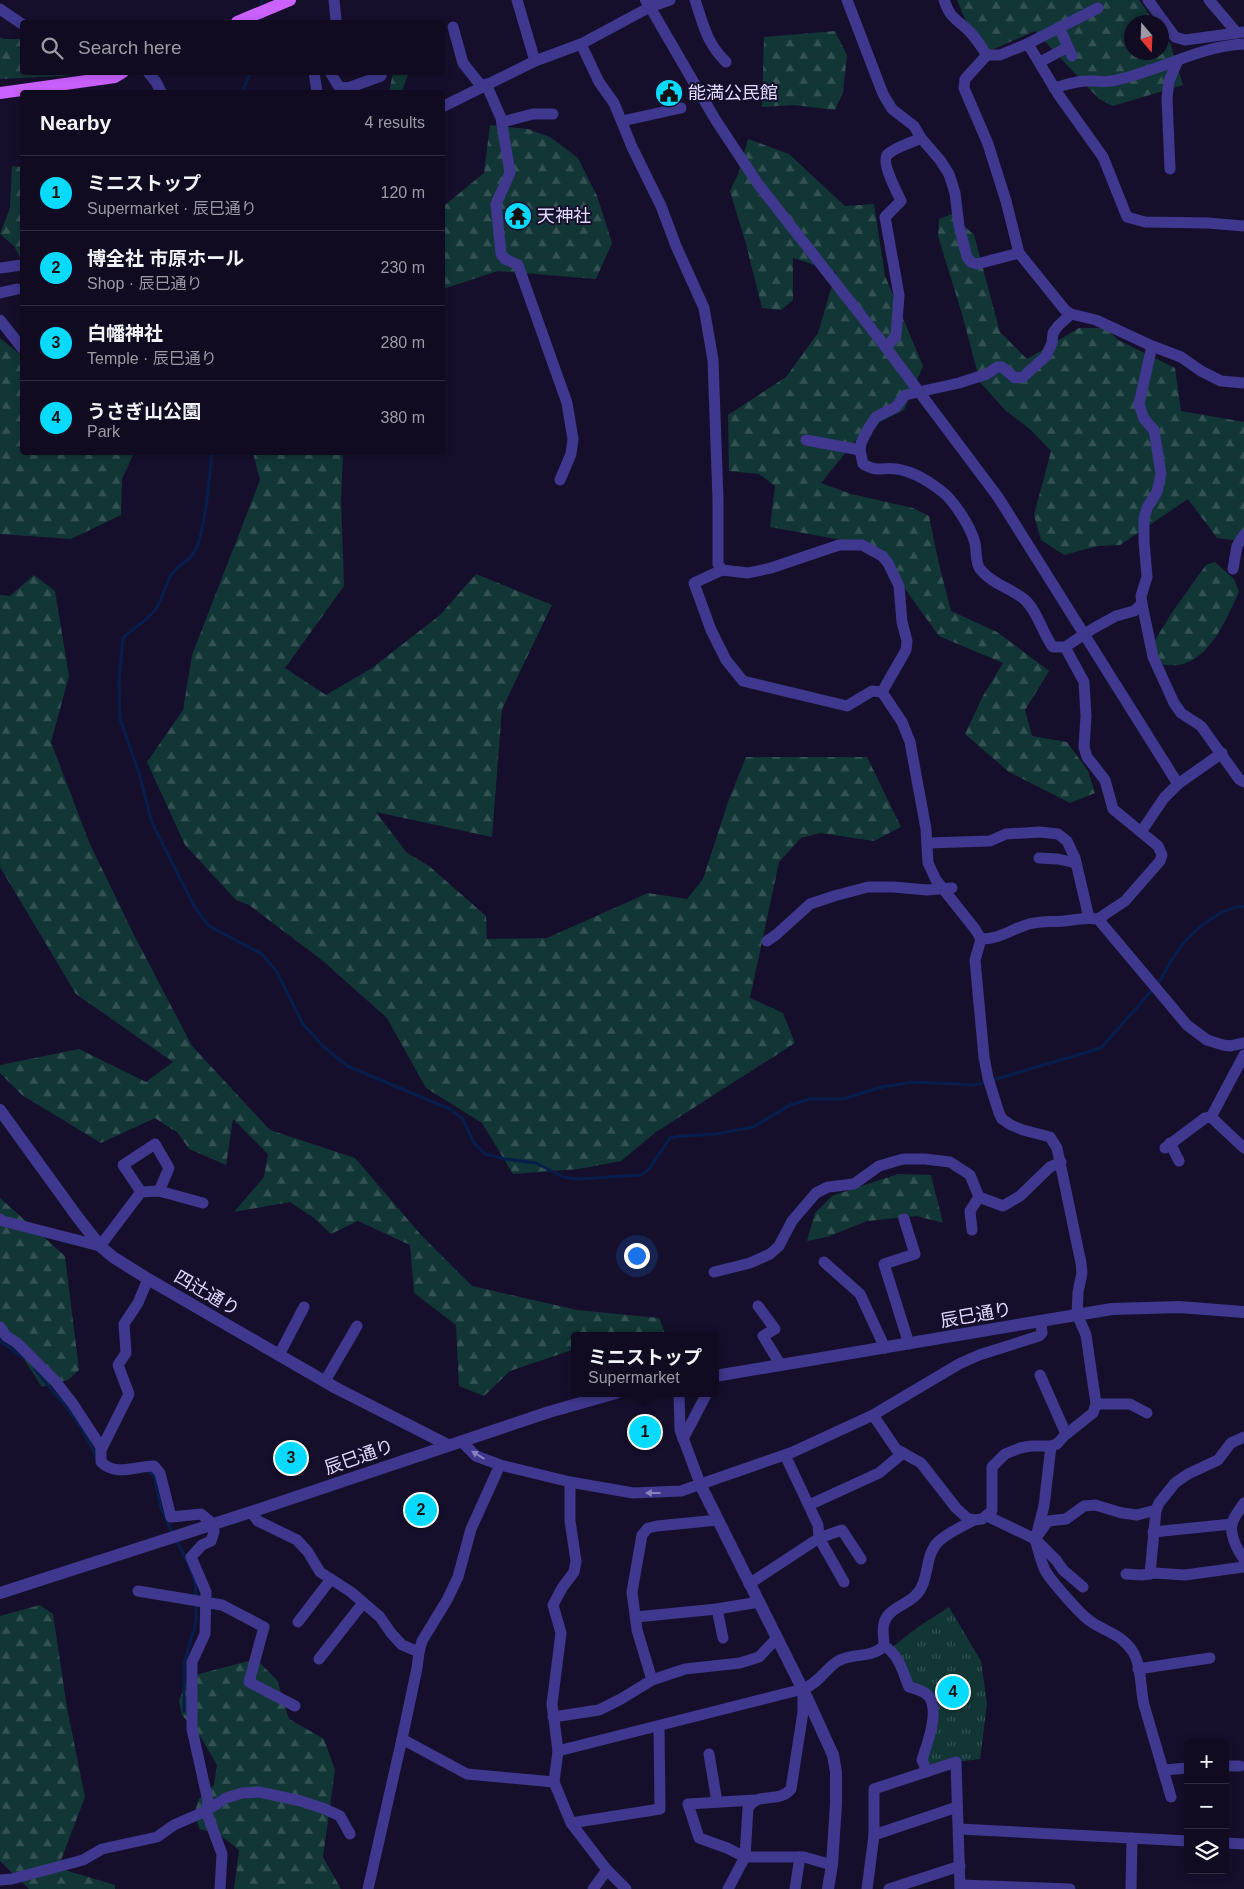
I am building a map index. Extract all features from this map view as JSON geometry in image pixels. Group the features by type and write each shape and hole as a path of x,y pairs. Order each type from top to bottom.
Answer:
{"main road":[{"path":"242,20 290,0"},
{"path":"0,92 109,75"}],"street":[{"path":"334,0 337,20"},
{"path":"518,0 535,61"},
{"path":"445,106 535,61 581,44 648,4 670,0"},
{"path":"695,0 708,41 726,62"},
{"path":"847,0 883,94 892,109 914,126 920,138 940,160 949,174 955,193 959,226 967,257 971,262 983,264 1019,253"},
{"path":"944,0 948,10 957,22 970,32 987,55"},
{"path":"1148,0 1175,37 1185,40 1241,32"},
{"path":"1209,0 1241,32"},
{"path":"648,4 715,119 758,184 886,348 998,497 1178,784"},
{"path":"1098,8 1027,44 1000,55 987,55 965,78 964,88 988,144 1006,201 1019,253 1065,310 1071,314 1096,320 1152,346 1181,356 1201,372 1221,380 1244,383"},
{"path":"0,9 20,23"},
{"path":"453,27 463,63 484,86 502,122 510,173 496,204 501,254 505,259 518,264 567,403 573,439 571,454 560,480"},
{"path":"1040,62 1070,52 1059,27"},
{"path":"581,44 599,82 614,103 632,147 661,206 676,246 704,308 714,360 718,499 717,559 722,570"},
{"path":"1027,44 1040,62 1054,88 1103,157 1127,217 1145,222 1244,226"},
{"path":"1054,88 1087,80 1108,82 1139,74 1206,50 1230,44 1244,44"},
{"path":"1170,169 1167,98 1169,81 1178,60"},
{"path":"150,75 160,90"},
{"path":"314,75 317,90"},
{"path":"332,75 339,87 349,90 381,76"},
{"path":"622,121 681,108"},
{"path":"502,122 533,114 553,114"},
{"path":"886,348 896,336 899,295 885,217 901,201 886,166 886,159 889,154 920,138"},
{"path":"0,268 20,265"},
{"path":"0,294 18,289"},
{"path":"1071,314 1053,333 1052,343 1046,356 1023,378 1015,378 1002,367 998,367 987,374 905,395 896,406 876,417 868,429 861,443 860,450 863,464 876,470 893,468 906,470 927,480 943,491 968,526 975,543 978,567 1004,588 1023,598 1031,607 1053,647 1066,647 1085,633 1116,616 1134,611 1142,604"},
{"path":"0,320 20,345"},
{"path":"1152,346 1139,404 1144,418 1154,430 1161,474 1157,492 1147,508 1144,519 1148,577 1142,596 1142,604 1153,657 1174,703 1181,713 1202,726 1239,779 1244,782"},
{"path":"806,440 860,450"},
{"path":"1233,568 1237,546 1244,535"},
{"path":"839,545 862,545 882,556 888,563 899,586 902,622 907,641 906,650 882,692 872,692 847,706 743,681 726,660 711,630 694,583 722,570 748,573 771,568 839,545"},
{"path":"981,939 1000,937 1028,924 1093,918 1125,901 1160,861 1162,855 1158,846 1113,809 1105,780 1087,757 1084,747 1084,682 1066,647"},
{"path":"558,1751 803,1690 814,1685 838,1660 879,1651 884,1646 884,1623 886,1618 893,1610 916,1596 922,1586 931,1553 938,1542 974,1520 987,1516 992,1511 992,1467 1005,1454 1020,1448 1056,1444 1093,1413 1096,1404 1086,1335 1077,1314 1081,1263 1057,1148 1050,1137 1011,1125 1002,1119 999,1113 988,1078 984,1057 975,960 981,939 976,929 928,863 920,790 910,742 902,722 882,692"},
{"path":"1140,832 1164,798 1178,784 1222,753"},
{"path":"927,843 990,841 1006,834 1040,832 1058,834 1067,841 1093,918 1187,1026 1207,1040 1223,1046 1244,1043"},
{"path":"1039,858 1058,859 1076,863"},
{"path":"767,942 810,904 834,896 868,888 893,887 927,890 947,888"},
{"path":"1223,1046 1228,1053 1244,1050"},
{"path":"1211,1117 1244,1055"},
{"name":"四辻通り","path":"0,1110 100,1246 113,1257 148,1280 325,1381 448,1446"},
{"path":"1179,1161 1168,1145 1204,1118 1211,1117"},
{"path":"1211,1117 1244,1148"},
{"path":"141,1192 123,1165 155,1144 169,1168 159,1191"},
{"path":"714,1272 750,1263 770,1254 779,1246 792,1221 816,1194 828,1187 854,1184 879,1166 903,1160 925,1158 950,1162 970,1175 979,1197 1003,1206 1020,1196 1050,1167 1061,1162"},
{"path":"0,1219 100,1246 141,1192 159,1191 203,1203"},
{"path":"972,1230 970,1211 979,1197"},
{"path":"904,1219 915,1254 884,1264 909,1344"},
{"path":"824,1262 860,1294 885,1348"},
{"path":"101,1450 130,1394 118,1365 126,1353 124,1324 138,1303 148,1280"},
{"path":"758,1306 775,1329 764,1336 780,1364"},
{"path":"279,1355 304,1307"},
{"name":"辰巳通り","path":"719,1375 1112,1309 1179,1307 1244,1312"},
{"path":"462,1442 476,1456 500,1465 570,1482 633,1493 681,1491 701,1486 785,1455 873,1416 960,1364 979,1355 1039,1336 1043,1330 1040,1322"},
{"path":"325,1381 358,1326"},
{"path":"0,1327 6,1336 17,1343 55,1381 73,1404 101,1447 102,1462 106,1466 114,1470 124,1471 140,1466 154,1466 160,1473 171,1517 201,1514 213,1524 214,1532 211,1541 202,1545 191,1557 206,1592 205,1634 192,1662 192,1729 208,1801 206,1811 222,1854 220,1889"},
{"path":"1040,1375 1066,1434"},
{"name":"辰巳通り","path":"0,1593 251,1512 549,1412 602,1397"},
{"path":"679,1397 680,1430 701,1486 829,1744 836,1772 832,1865 828,1889"},
{"path":"683,1439 705,1397"},
{"path":"1096,1404 1130,1404 1147,1413"},
{"path":"873,1416 896,1449 921,1463 956,1508 967,1518 974,1520"},
{"path":"1150,1574 1153,1532 1156,1510 1159,1503 1175,1483 1188,1474 1218,1460 1231,1443 1244,1437"},
{"path":"1051,1446 1044,1506 1035,1539 1046,1571 1090,1621 1125,1641 1134,1653 1140,1691 1172,1797"},
{"path":"809,1505 879,1473 903,1453"},
{"path":"785,1455 818,1525 819,1538 844,1582"},
{"path":"368,1889 422,1641 447,1600 458,1577 471,1530 500,1465"},
{"path":"570,1482 570,1521 576,1561 574,1572 562,1588 553,1606 561,1633 552,1704 558,1751 554,1782 571,1823 607,1870 626,1889"},
{"path":"1242,1554 1231,1529 1244,1503"},
{"path":"1035,1539 1048,1521 1066,1519 1084,1506 1095,1505 1136,1515 1156,1510"},
{"path":"251,1512 258,1521 297,1540 308,1552 320,1572 380,1617 390,1633 402,1645 419,1652"},
{"path":"987,1516 1035,1539 1056,1560 1063,1570 1083,1587"},
{"path":"652,1680 637,1630 632,1592 642,1536 648,1528 718,1520"},
{"path":"1153,1532 1232,1524"},
{"path":"750,1584 819,1538 842,1530 861,1558"},
{"path":"1126,1574 1185,1575 1244,1567"},
{"path":"298,1622 331,1579"},
{"path":"138,1591 222,1606 264,1627 249,1682 295,1706"},
{"path":"636,1617 717,1609 758,1602"},
{"path":"319,1659 363,1603"},
{"path":"717,1609 723,1638"},
{"path":"553,1717 599,1710 652,1680 685,1669 740,1663 759,1657 777,1638"},
{"path":"884,1646 890,1649 898,1661 910,1687 920,1690 930,1697 934,1708 930,1734 922,1760 927,1772"},
{"path":"1138,1669 1210,1658"},
{"path":"803,1690 803,1712 791,1789 787,1794 776,1798 688,1804 699,1838 745,1857 800,1857 832,1865"},
{"path":"571,1823 660,1809 659,1726"},
{"path":"402,1739 467,1774 554,1782"},
{"path":"709,1754 717,1802"},
{"path":"867,1889 874,1835 874,1789 956,1762 960,1887 1070,1889"},
{"path":"1229,1766 1240,1766"},
{"path":"1163,1770 1184,1768"},
{"path":"0,1880 12,1879 83,1860 102,1849 157,1837 174,1825 206,1811 226,1798 242,1793 259,1792 301,1801 325,1809 340,1816 350,1834"},
{"path":"728,1889 745,1857 748,1808 754,1800"},
{"path":"874,1835 958,1807"},
{"path":"959,1829 1184,1841"},
{"path":"1131,1889 1132,1838"},
{"path":"1229,1843 1244,1844"},
{"path":"795,1889 800,1857"},
{"path":"889,1889 960,1866"},
{"path":"593,1889 607,1870"}],"green space":[{"path":"957,0 1139,0 1150,15 1124,15 1124,60 1169,60 1169,42 1183,85 1113,106 1099,99 1035,31 980,55"},
{"path":"835,31 847,55 843,92 835,110 794,105 762,107 764,37"},
{"path":"0,37 3,39 20,39 20,75 68,75 63,76 0,79"},
{"path":"393,75 408,75 403,90 389,90"},
{"path":"490,125 528,129 550,137 578,158 597,196 612,243 596,279 498,271 445,288 445,205 484,173"},
{"path":"748,139 789,154 845,206 874,204 885,276 923,366 904,410 864,430 821,483 851,494 913,508 929,516 951,611 997,632 1049,671 1025,710 1032,736 1067,742 1088,771 1095,793 1070,803 1009,772 965,734 983,696 1003,663 939,636 895,575 864,544 770,527 775,486 759,474 729,471 728,415 786,377 818,333 836,272 793,258 793,300 781,310 762,308 730,191 738,174"},
{"path":"12,166 20,167 20,257 14,246 0,234 10,208"},
{"path":"952,214 974,235 1000,332 1027,359 1079,328 1106,328 1118,340 1175,368 1181,411 1244,422 1244,541 1217,538 1188,499 1120,545 1098,546 1064,555 1041,540 1034,515 1051,451 1031,430 1005,410 980,382 962,314 938,236 939,219"},
{"path":"0,338 20,354 20,455 133,455 122,479 121,515 71,539 0,534"},
{"path":"254,455 343,455 341,499 344,586 285,668 326,695 372,668 440,615 476,574 552,605 502,709 492,837 376,812 406,852 429,866 486,916 487,939 547,938 648,893 687,899 703,879 728,802 746,757 867,757 901,827 874,841 820,833 801,838 779,862 750,998 783,1013 795,1043 656,1132 621,1161 579,1169 513,1174 482,1123 426,1088 387,1018 323,961 249,905 236,900 185,845 147,762 183,710 192,655 260,480"},
{"path":"1215,562 1234,579 1239,592 1223,624 1209,646 1190,661 1179,665 1156,664 1149,650 1173,611 1206,565"},
{"path":"34,575 55,591 69,676 51,742 89,842 134,935 192,1046 270,1130 355,1158 421,1235 472,1286 577,1310 659,1318 664,1332 571,1332 571,1350 510,1371 484,1396 459,1386 456,1325 414,1293 410,1245 358,1221 331,1234 314,1218 290,1202 234,1212 264,1177 268,1154 233,1119 226,1165 189,1149 178,1133 155,1118 101,1143 22,1095 0,1073 0,1065 79,1049 146,1082 173,1062 76,994 0,867 0,595 10,596"},
{"path":"898,1174 931,1175 943,1223 917,1216 867,1221 827,1237 807,1241 815,1213 832,1196"},
{"path":"0,1198 65,1256 79,1370 68,1380 42,1387 12,1341 0,1338"},
{"path":"40,1605 53,1614 67,1708 85,1797 58,1868 115,1885 115,1889 29,1889 0,1861 0,1616"},
{"path":"949,1607 981,1661 987,1704 980,1759 956,1762 927,1771 922,1760 934,1708 929,1697 909,1687 890,1649 918,1627"},
{"path":"256,1659 277,1680 289,1719 324,1739 335,1770 323,1857 341,1889 234,1889 239,1850 219,1834 200,1829 194,1814 199,1799 214,1785 217,1765 202,1739 182,1715 179,1701 188,1677"}],"waterway":[{"path":"261,9 262,0"},
{"path":"243,90 250,75"},
{"path":"212,455 204,521 197,546 191,557 171,575 155,610 123,638 119,681 120,719 139,773 152,823 194,906 209,926 262,954 277,972 303,1024 323,1046 347,1066 450,1109 463,1119 474,1143 485,1154 536,1163 563,1177 578,1179 641,1175 649,1169 670,1138 716,1134 753,1127 790,1105 810,1099 843,1099 882,1087 914,1082 975,1085 987,1082"},
{"path":"1157,985 1178,950 1188,938 1218,914 1244,906"},
{"path":"993,1080 1101,1048 1153,989"},
{"path":"0,1341 24,1358"},
{"path":"35,1369 72,1414 84,1432 97,1458"},
{"path":"147,1470 154,1476 161,1508 173,1534"},
{"path":"176,1540 187,1560 195,1582 196,1597"},
{"path":"184,1711 184,1664 196,1622 196,1603"}],"place":[{"name":"能満公民館","path":"669,93"},
{"name":"天神社","path":"518,216"},
{"name":"ミニストップ","path":"645,1432"},
{"name":"白幡神社","path":"291,1458"},
{"name":"博全社 市原ホール","path":"421,1510"},
{"name":"うさぎ山公園","path":"953,1692"}]}
